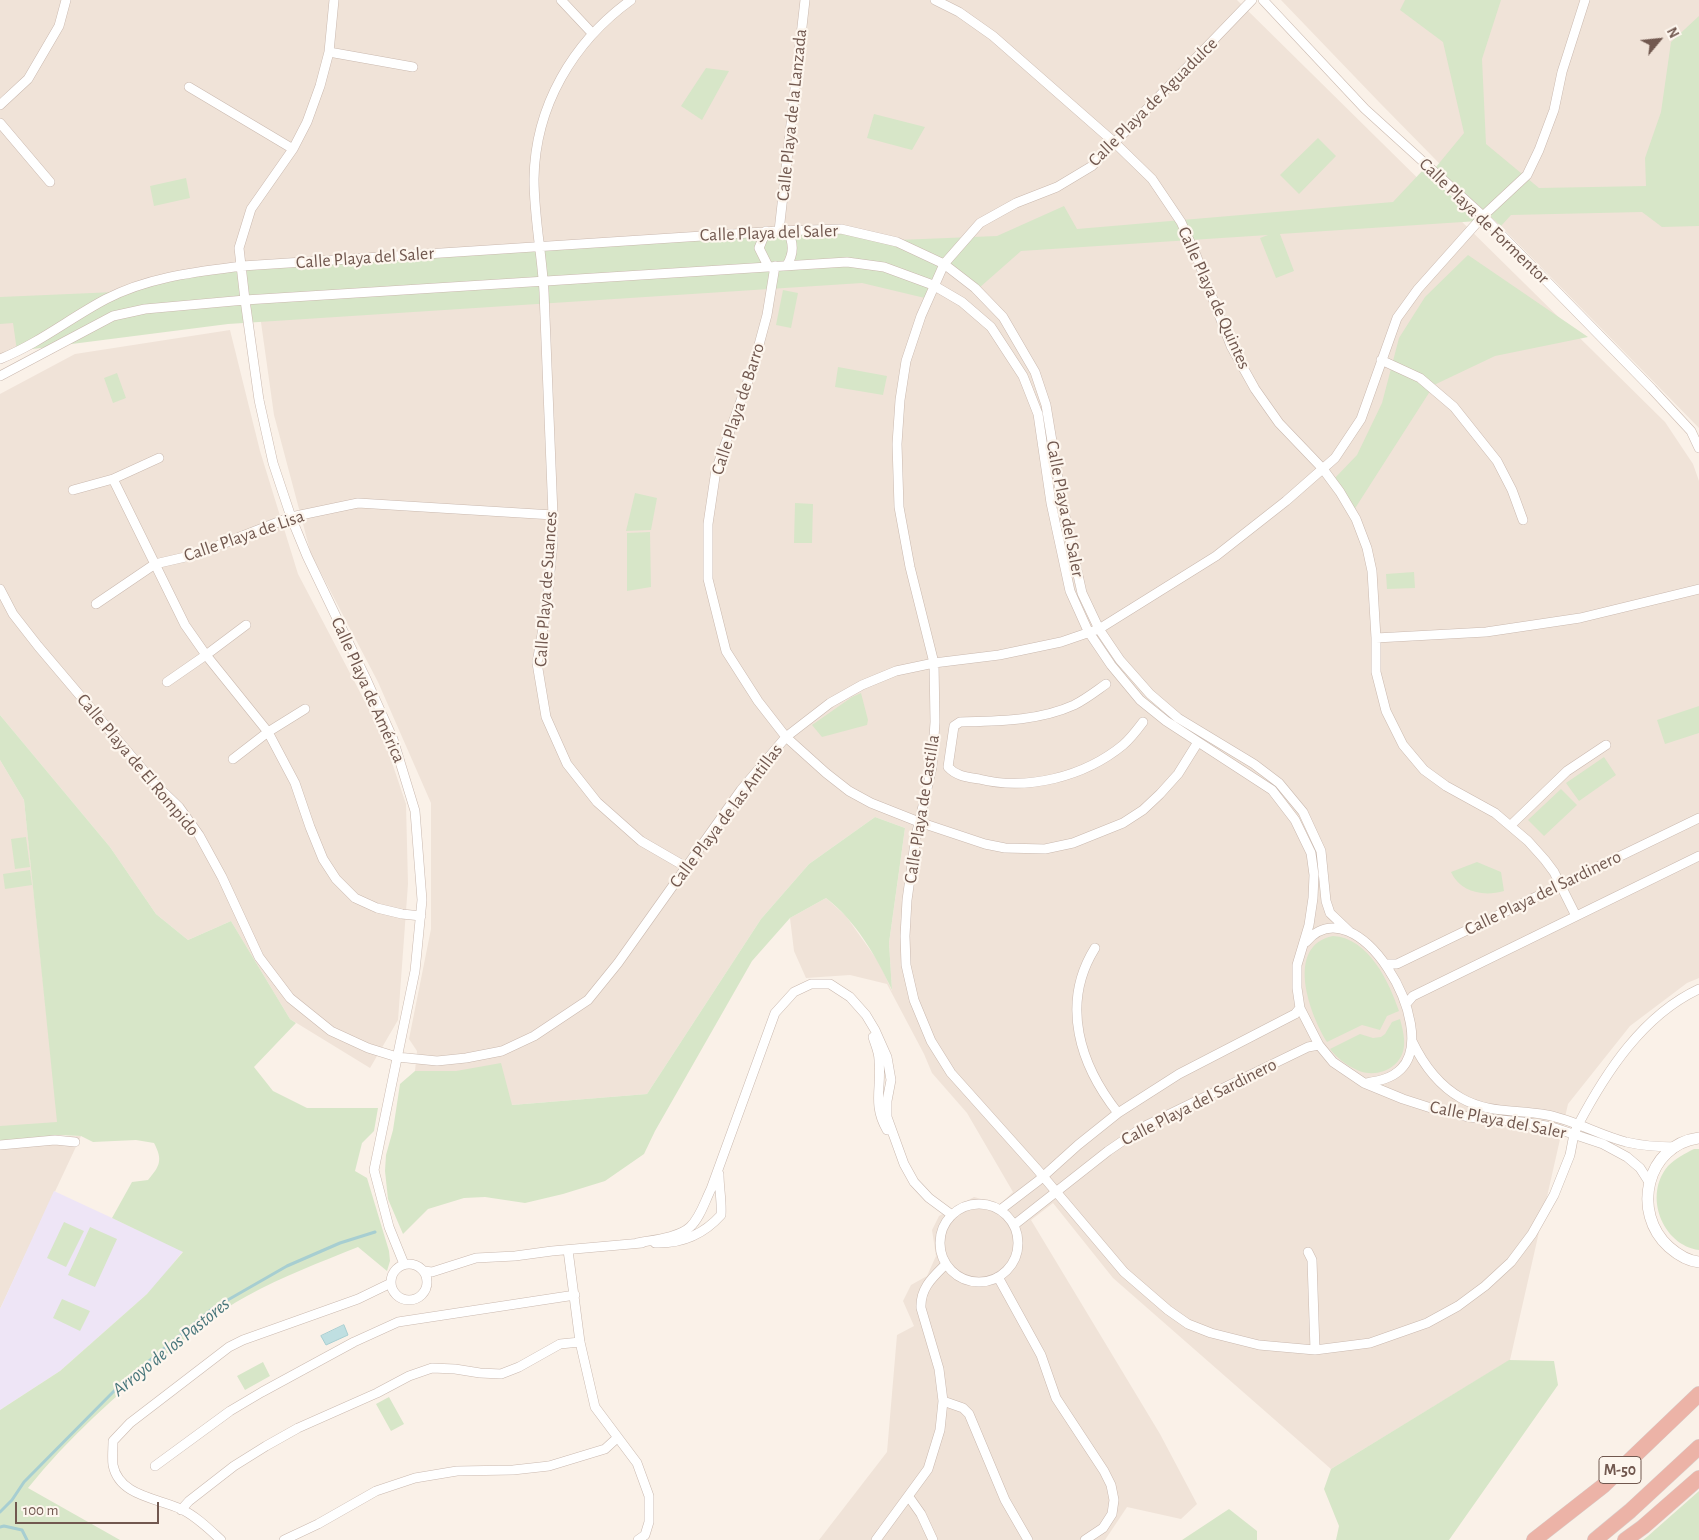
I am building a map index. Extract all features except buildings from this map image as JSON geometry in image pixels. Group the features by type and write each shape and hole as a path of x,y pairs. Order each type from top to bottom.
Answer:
{"highway":[{"name":"M-50","path":"1534,1540 1603,1486 1699,1394"},
{"name":"M-50","path":"1594,1540 1630,1511 1699,1447"},
{"path":"1625,1540 1643,1527 1699,1478"}],"street":[{"path":"0,105 28,78 59,26 66,0"},
{"name":"Calle Playa de América","path":"334,0 329,52 320,86 307,122 293,149 251,209 239,248 244,300 259,400 274,462 291,517 306,556 393,739 415,811 422,900 415,971 374,1170 389,1227 404,1264"},
{"path":"561,0 592,33"},
{"path":"543,280 534,179 539,137 550,100 566,68 592,33 613,13 631,0"},
{"name":"Calle Playa de la Lanzada","path":"783,230 805,0"},
{"name":"Calle Playa de Quintes","path":"935,0 959,12 992,36 1116,143 1152,179 1181,222 1196,255 1231,346 1255,389 1280,423 1323,469 1340,492 1356,519 1367,548 1372,571 1376,672 1386,710 1403,745 1424,770 1446,786 1494,813 1511,825 1528,841 1545,860 1576,916"},
{"name":"Calle Playa de Aguadulce","path":"933,285 944,264 980,224 1016,203 1056,187 1092,166 1252,0"},
{"name":"Calle Playa de Formentor","path":"1263,0 1365,109 1483,216 1652,389 1691,431 1699,448"},
{"name":"Calle Playa de las Antillas","path":"397,1057 437,1060 466,1058 502,1051 534,1036 588,1000 618,963 741,790 786,737 830,703 896,671 934,663 999,655 1061,642 1099,629 1216,556 1323,469 1335,458 1361,419 1397,318 1418,289 1483,216 1527,175 1554,110 1562,72 1585,0"},
{"path":"329,52 413,67"},
{"path":"189,86 293,149"},
{"path":"0,123 50,182"},
{"name":"Calle Playa del Saler","path":"0,360 51,333 106,298 145,283 176,274 242,266 783,230 841,229 898,242 944,264 975,288 1003,317 1035,372 1046,405 1062,502 1082,593 1099,629 1120,660 1150,694 1178,718 1254,764 1279,783 1303,812 1320,851 1326,902 1330,913 1350,932"},
{"path":"783,230 793,246 787,265"},
{"path":"766,231 759,248 771,266"},
{"name":"Calle Playa del Saler","path":"0,376 113,316 145,309 244,300 847,262 884,268 933,285 962,302 991,327 1024,376 1038,414 1051,503 1070,591 1088,632 1111,666 1140,700 1166,721 1272,790 1296,820 1311,854 1314,875 1309,925 1302,946"},
{"name":"Calle Playa de Barro","path":"771,266 767,315 753,367 716,470 708,524 708,579 726,651 758,701 786,737 849,791 871,803 919,822 985,844 1005,848 1045,848 1073,843 1123,823 1143,810 1160,794 1178,774 1198,742"},
{"name":"Calle Playa de Suances","path":"543,280 554,516 546,611 537,663 546,717 567,764 597,802 641,840 686,867"},
{"name":"Calle Playa de Castilla","path":"933,285 920,316 906,361 900,400 897,444 899,507 910,567 934,663 934,743 932,767 919,822 908,891 904,936 906,965 921,1020 950,1073 1057,1192 1124,1272 1168,1310 1188,1324 1210,1333 1258,1345 1315,1350 1370,1343 1427,1323 1458,1306 1485,1286 1511,1262 1532,1234 1554,1195 1570,1155 1574,1134 1578,1125 1620,1056 1650,1023 1699,989"},
{"path":"1381,360 1420,378 1454,407 1497,462 1512,490 1523,520"},
{"path":"73,490 113,478 159,458"},
{"path":"113,478 185,625 206,655 268,732 295,783 323,859 336,879 355,898 377,908 421,916"},
{"name":"Calle Playa de Lisa","path":"96,604 155,564 194,555 291,517 358,503 554,516"},
{"name":"Calle Playa de El Rompido","path":"0,589 13,614 38,646 155,784 179,807 199,835 222,877 259,957 290,998 331,1031 368,1048 397,1057"},
{"path":"1376,638 1486,632 1580,618 1699,590"},
{"path":"166,682 246,625"},
{"path":"1106,684 1074,705 1057,711 1018,720 960,722 954,726 948,766 953,773 994,783 1042,782 1085,767 1106,757 1124,744 1143,722"},
{"path":"233,759 268,732 305,709"},
{"path":"934,743 950,743"},
{"path":"1511,825 1567,771 1606,745"},
{"name":"Calle Playa del Sardinero","path":"1385,964 1397,964 1699,818"},
{"name":"Calle Playa del Sardinero","path":"1406,1004 1413,996 1699,856"},
{"path":"1327,928 1350,932 1375,952 1385,964 1398,985 1406,1004 1412,1041 1409,1056 1402,1068 1384,1080 1364,1083 1332,1062 1319,1045 1300,1008 1297,988 1298,965 1302,946 1312,935 1327,928"},
{"path":"1095,948 1085,967 1080,987 1077,1017 1079,1038 1085,1060 1093,1076 1103,1095 1118,1113"},
{"path":"424,1271 428,1282 424,1292 415,1299 404,1299 395,1293 391,1283 394,1271 404,1264 415,1264 424,1271 432,1272 476,1258 515,1256 637,1243 671,1236 689,1228 700,1213 711,1189 775,1013 794,992 811,984 830,984 850,997 866,1014 887,1057 891,1080 887,1101 887,1118 897,1148 914,1182 929,1198 952,1215"},
{"name":"Calle Playa del Sardinero","path":"1000,1210 1118,1113 1179,1074 1295,1014 1300,1008"},
{"name":"Calle Playa del Saler","path":"1412,1041 1422,1061 1439,1082 1460,1097 1481,1108 1547,1115 1625,1142 1651,1147 1676,1147"},
{"name":"Calle Playa del Sardinero","path":"1014,1225 1108,1151 1143,1127 1308,1047 1319,1045"},
{"name":"Calle Playa del Saler","path":"1364,1083 1402,1099 1431,1108 1468,1117 1552,1127 1603,1144 1626,1157 1640,1168 1649,1182"},
{"path":"1697,1264 1676,1253 1660,1240 1650,1222 1646,1202 1649,1182 1659,1162 1676,1147 1699,1138"},
{"path":"0,1145 55,1140 75,1142"},
{"path":"637,1243 671,1244 710,1228 722,1215 719,1192 720,1166"},
{"path":"975,1204 988,1205 1000,1210 1010,1218 1014,1225 1018,1244 1017,1254 1013,1263 998,1277 984,1282 970,1281 956,1274 946,1264 941,1252 940,1238 944,1226 952,1215 963,1208 975,1204"},
{"path":"568,1250 580,1342 594,1407 637,1463 649,1496 649,1522 645,1535 638,1540"},
{"path":"1308,1252 1312,1260 1315,1350"},
{"path":"876,1540 909,1498 928,1469 940,1430 943,1401 939,1369 920,1300 924,1288 946,1264"},
{"path":"998,1277 1040,1355 1056,1398 1104,1471 1111,1485 1114,1500 1112,1514 1103,1528 1085,1540"},
{"path":"221,1540 195,1518 181,1510 129,1489 118,1479 113,1464 114,1441 130,1423 229,1347 243,1340 358,1299 391,1283"},
{"path":"155,1466 246,1401 354,1342 398,1322 575,1296"},
{"path":"181,1510 188,1501 234,1466 266,1446 298,1428 377,1393 409,1376 432,1368 501,1374 519,1368 560,1344 580,1342"},
{"path":"943,1401 963,1408 969,1414 1005,1500 1028,1540"},
{"path":"284,1540 318,1524 376,1491 414,1478 457,1471 513,1470 549,1466 605,1449 617,1438"},
{"path":"909,1498 922,1514 933,1540"}],"shaded area":[{"path":"0,0 1237,0 1665,422 1693,464 1699,481 1699,978 1687,983 1630,1026 1568,1104 1510,1360 1331,1469 1113,1278 1053,1203 1031,1220 1160,1434 1197,1504 1181,1519 1127,1507 1105,1540 819,1540 887,1452 897,1335 914,1326 903,1301 911,1285 927,1276 936,1256 932,1230 939,1216 974,1197 1000,1204 1013,1192 967,1113 932,1073 887,984 850,975 806,978 794,951 790,918 826,898 846,916 880,964 892,991 889,943 905,828 875,817 809,864 761,919 647,1094 512,1105 456,1071 415,1071 417,1051 409,1039 431,929 431,803 378,682 311,554 274,415 258,301 137,309 0,354"},
{"path":"1281,0 1699,0 1699,428 1379,102"},
{"path":"230,330 260,451 298,574 383,736 406,804 408,884 398,1020 370,1068 290,1019 231,921 188,940 156,914 110,847 0,715 0,394 75,354"},
{"path":"0,760 24,800 58,1123 0,1127"},
{"path":"81,1136 0,1309 0,1142"},
{"path":"54,1191 183,1251 155,1287 60,1371 0,1410 0,1309"}],"green space":[{"path":"1405,0 1501,0 1482,59 1486,144 1539,188 1646,186 1645,158 1661,112 1671,42 1699,16 1699,226 1662,227 1642,212 1511,215 1501,226 1436,167 1464,133 1443,42 1400,10"},
{"path":"706,68 729,71 702,120 681,106"},
{"path":"874,114 925,127 912,150 867,138"},
{"path":"1318,138 1336,156 1299,194 1280,175"},
{"path":"1423,170 1478,221 1280,234 1294,271 1276,278 1260,238 1268,235 1021,251 979,288 949,265 929,299 862,283 228,324 17,351 13,323 0,324 0,297 115,292 237,265 843,228 898,240 997,236 1064,206 1077,229 1393,202"},
{"path":"186,178 190,198 154,206 150,186"},
{"path":"1468,255 1588,337 1495,356 1434,385 1354,510 1334,479 1357,455 1382,403 1399,338 1425,297"},
{"path":"783,290 798,293 791,328 776,325"},
{"path":"838,367 887,376 883,395 835,387"},
{"path":"117,373 126,398 113,403 104,378"},
{"path":"635,493 657,498 651,530 626,531"},
{"path":"795,503 813,504 812,543 794,543"},
{"path":"650,532 651,587 627,591 627,533"},
{"path":"1414,572 1415,588 1387,589 1386,574"},
{"path":"861,693 868,720 867,725 822,737 812,725 852,697"},
{"path":"1699,706 1699,733 1665,744 1657,720"},
{"path":"0,715 110,847 156,914 188,940 231,921 290,1019 296,1023 254,1067 273,1091 307,1108 378,1108 374,1131 362,1143 355,1171 367,1178 389,1251 390,1261 387,1271 358,1247 288,1276 236,1302 196,1330 112,1401 76,1434 28,1488 120,1540 0,1540 0,1410 60,1371 147,1294 183,1252 112,1218 132,1182 148,1180 158,1167 159,1154 154,1143 136,1140 93,1142 81,1136 59,1135 0,1141 0,1126 57,1122 24,800 0,760"},
{"path":"1604,757 1616,775 1579,801 1566,783"},
{"path":"1561,789 1577,805 1544,836 1528,820"},
{"path":"875,817 905,828 889,943 892,990 856,928 826,898 790,918 752,961 655,1131 644,1154 605,1181 563,1194 525,1203 485,1197 464,1198 428,1209 403,1234 388,1199 385,1171 386,1155 393,1130 400,1084 415,1071 456,1071 501,1063 512,1105 647,1094 761,919 809,864"},
{"path":"26,837 30,867 15,869 11,839"},
{"path":"1477,862 1501,872 1504,891 1480,893 1473,891 1460,884 1451,872"},
{"path":"30,870 32,885 5,889 3,874"},
{"path":"1333,936 1357,944 1376,963 1390,987 1399,1011 1387,1016 1380,1030 1362,1025 1327,1042 1320,1030 1309,999 1305,983 1305,967 1309,953 1318,942"},
{"path":"1400,1019 1404,1039 1402,1054 1394,1066 1387,1070 1372,1073 1357,1070 1342,1061 1330,1049 1360,1034 1373,1038 1381,1037 1392,1022"},
{"path":"1694,1149 1699,1149 1699,1250 1686,1246 1675,1239 1666,1229 1660,1217 1657,1204 1657,1191 1661,1178 1668,1166 1677,1158"},
{"path":"64,1222 84,1231 66,1267 47,1258"},
{"path":"90,1227 117,1239 95,1287 68,1275"},
{"path":"62,1299 90,1311 80,1331 53,1318"},
{"path":"1509,1360 1554,1361 1558,1385 1449,1540 1336,1540 1339,1526 1324,1489 1331,1469"},
{"path":"263,1362 270,1376 245,1390 237,1376"},
{"path":"389,1397 404,1424 391,1431 376,1404"},
{"path":"1699,1491 1699,1540 1643,1540 1648,1536"},
{"path":"1229,1509 1257,1531 1257,1540 1182,1540"}],"water":[{"path":"344,1325 348,1335 326,1345 321,1336"}],"waterway":[{"name":"Arroyo de los Pastores","path":"0,1512 12,1500 24,1482 120,1385 212,1309 287,1266 340,1243 375,1232"},
{"name":"Arroyo de los Pastores","path":"0,1527 4,1526 22,1530 27,1540"}]}
